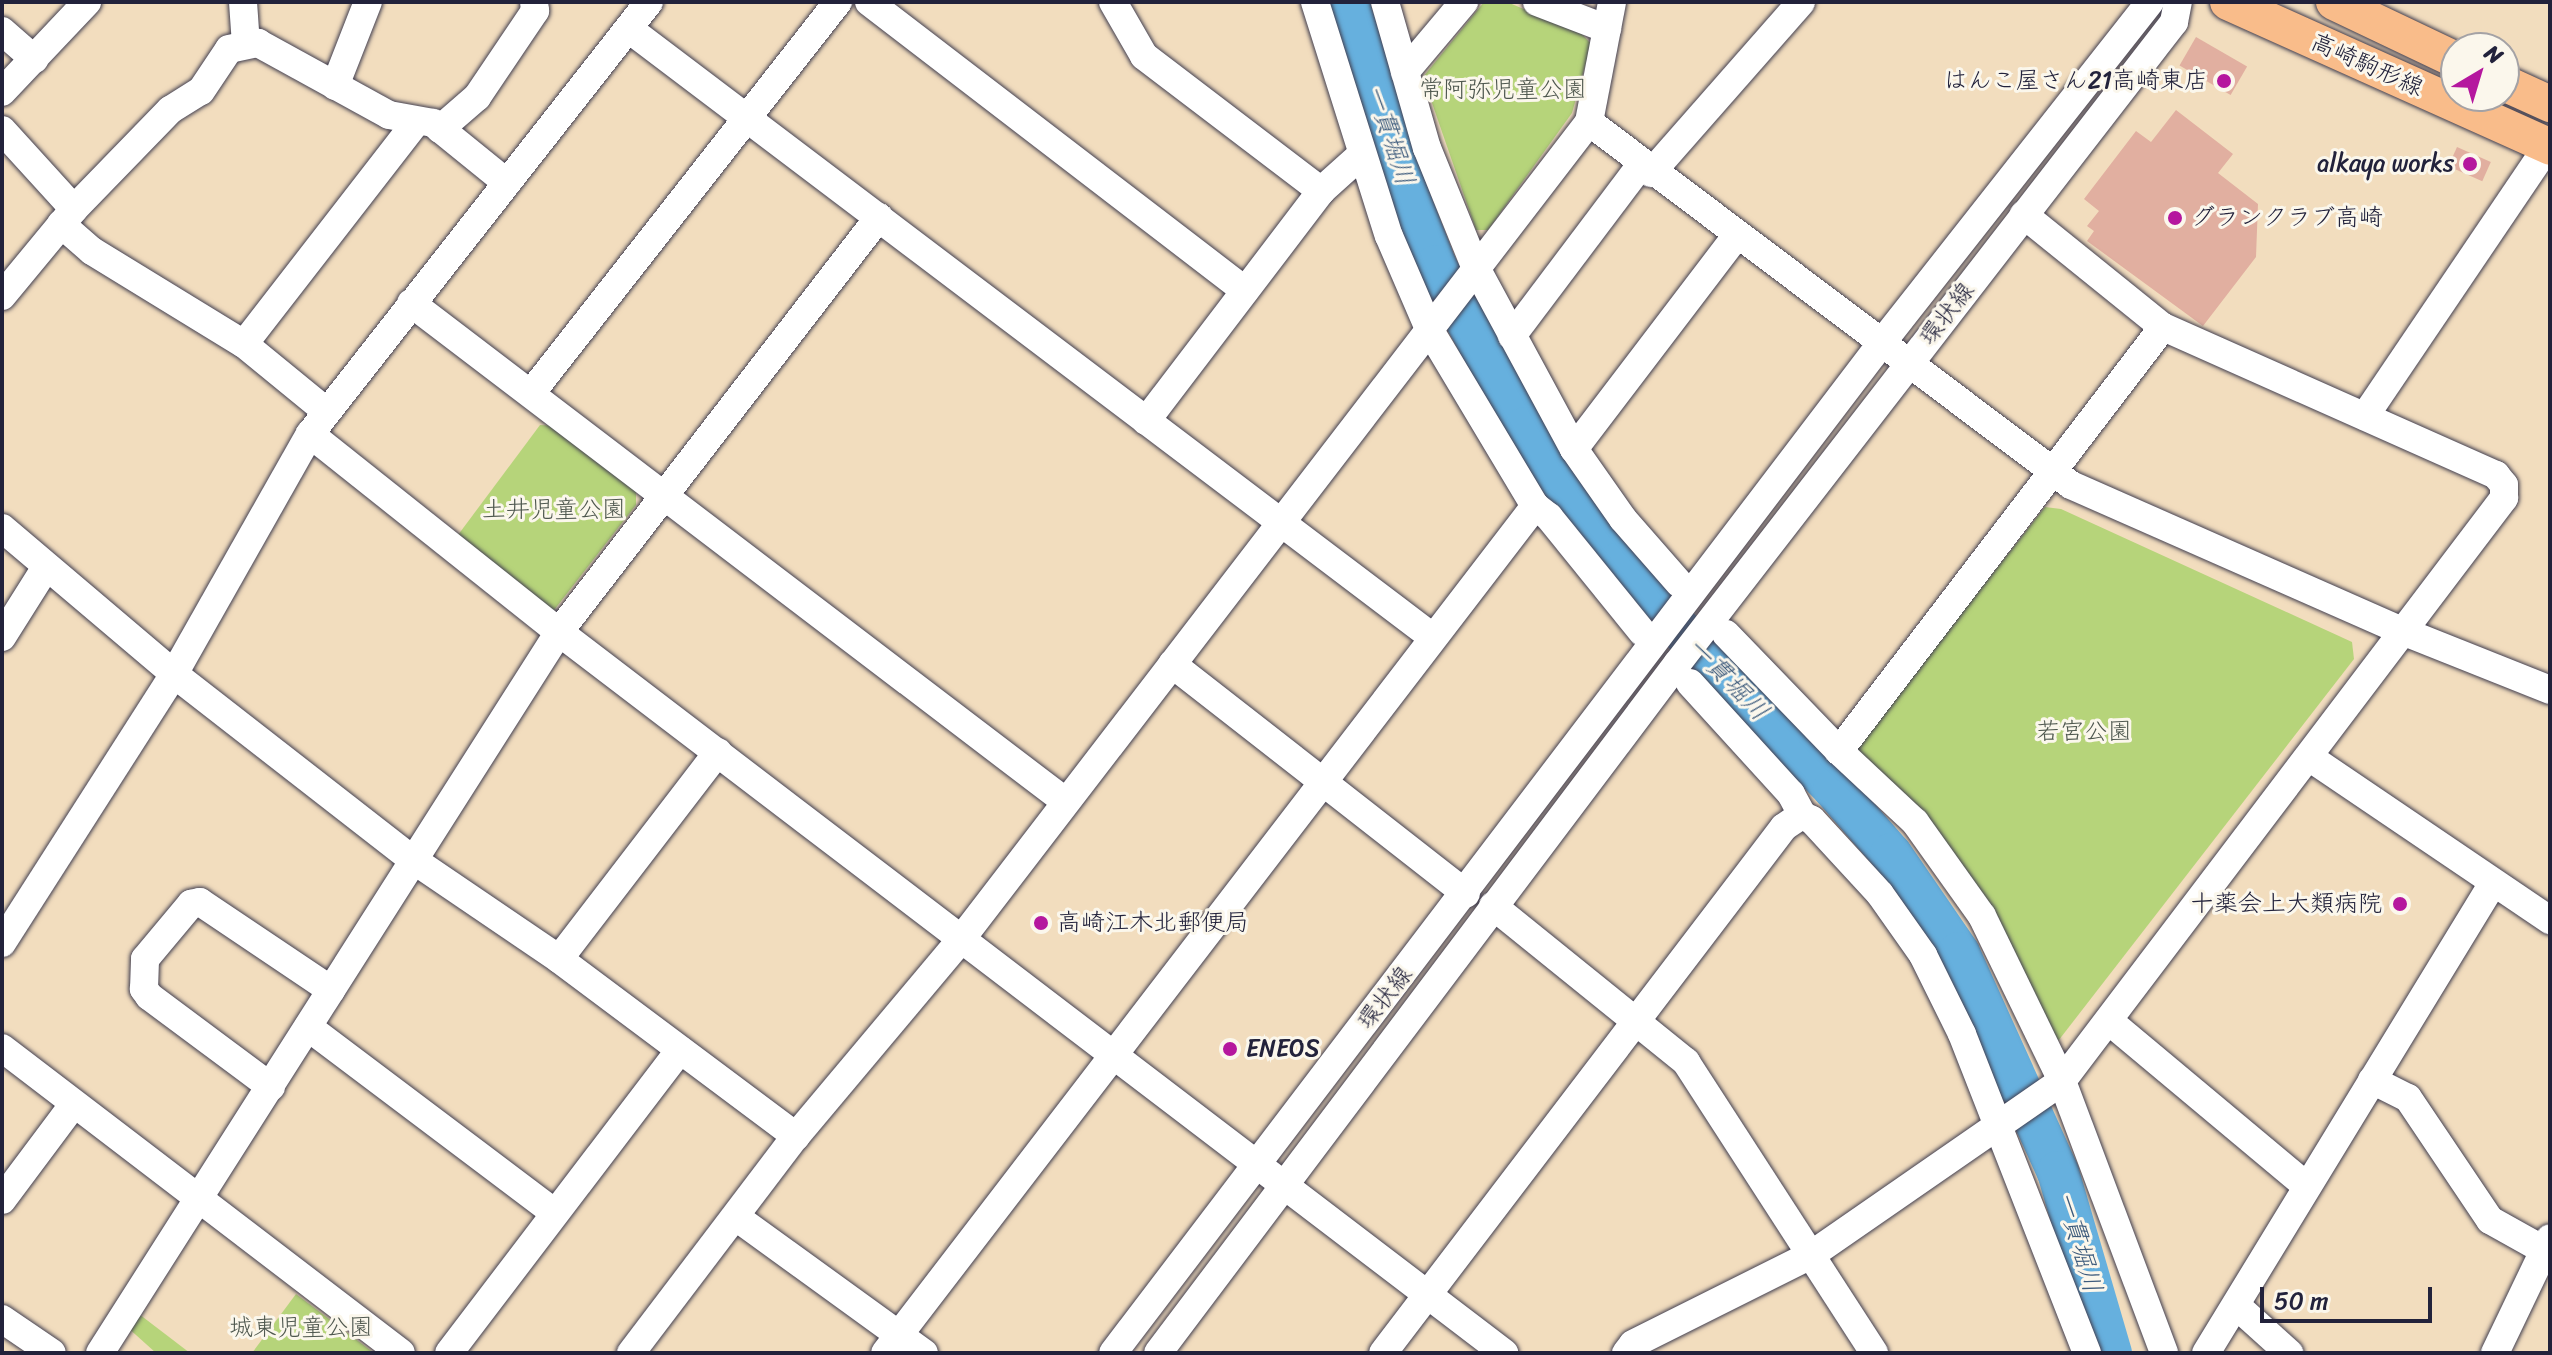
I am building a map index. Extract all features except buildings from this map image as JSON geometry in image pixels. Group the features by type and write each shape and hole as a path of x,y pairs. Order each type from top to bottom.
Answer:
{"main road":[{"name":"高崎駒形線","path":"2228,2 2549,146"},
{"name":"高崎駒形線","path":"2334,2 2440,52"},
{"path":"2520,90 2550,104"}],"street":[{"path":"2,92 87,2"},
{"path":"243,2 246,45"},
{"path":"335,86 368,2"},
{"path":"244,344 428,125 477,97 535,11 534,2"},
{"path":"2,943 174,674 318,423 649,2"},
{"path":"532,392 838,2"},
{"path":"869,2 1245,290"},
{"path":"1113,2 1144,56 1321,191"},
{"path":"1315,2 1361,155 1429,328 1535,506 1549,517 1648,637"},
{"path":"1385,2 1427,148 1474,266 1574,449 1623,519 1683,592"},
{"path":"1405,72 1464,2"},
{"path":"631,1353 796,1136 962,938 1474,266 1589,122 1609,15 1537,2"},
{"path":"1512,336 1646,169 1801,2"},
{"name":"環状線","path":"1113,1353 1466,894 1648,637 2150,2"},
{"name":"環状線","path":"1158,1353 1493,906 1717,628 1907,365 2174,22 2178,2"},
{"path":"629,29 1431,636"},
{"path":"2,31 34,59"},
{"path":"2,296 68,216 170,110 201,91 229,49 246,45 258,43 389,115 428,125 507,183"},
{"path":"1589,122 1646,169 2052,473 2402,631 2550,690"},
{"path":"2,130 92,251 244,344 318,423 559,632 1258,1162 1504,1353"},
{"path":"2365,416 2549,146"},
{"path":"1146,421 1321,191 1361,155"},
{"path":"1626,1353 1633,1344 1811,1255 2062,1081 2504,498 2504,485 2496,475 2163,327 2024,215"},
{"path":"100,1353 201,1201 412,859 559,632 879,217"},
{"path":"1574,449 1736,236"},
{"path":"411,303 532,392 1066,802"},
{"path":"1839,751 2163,327"},
{"path":"892,1344 1320,780 1535,506"},
{"path":"2,528 174,674 412,859 559,959 796,1136"},
{"path":"2,637 46,567"},
{"path":"1717,628 1839,751 1915,822 1952,868 1982,916 2062,1081 2164,1353"},
{"path":"1172,664 1466,894"},
{"path":"1683,673 1791,794 1802,815 1880,894 1923,955 2000,1125 2087,1353"},
{"path":"559,959 718,752"},
{"path":"2309,757 2550,920"},
{"path":"1383,1353 1784,827 1802,815"},
{"path":"2206,1353 2238,1307 2306,1186 2493,883"},
{"path":"271,1087 149,996 145,959 191,904 200,902 331,990"},
{"path":"1493,906 1637,1018 1686,1062 1874,1353"},
{"path":"2109,1021 2306,1186"},
{"path":"308,1027 555,1213"},
{"path":"2,1048 401,1353"},
{"path":"449,1353 680,1050"},
{"path":"2372,1080 2408,1098 2490,1220 2547,1244 2495,1353"},
{"path":"2,1200 73,1105"},
{"path":"736,1217 892,1344 924,1353"},
{"path":"2238,1307 2289,1353"},
{"path":"2,1319 52,1353"}],"green space":[{"name":"常阿弥児童公園","path":"1484,2 1507,2 1582,34 1591,44 1572,113 1488,230 1476,230 1423,77"},
{"name":"土井児童公園","path":"540,425 558,426 636,488 636,505 551,614 458,535"},
{"name":"若宮公園","path":"2045,507 2061,509 2352,642 2354,659 2055,1045 1851,753"},
{"name":"城東児童公園","path":"296,1294 374,1353 252,1353"},
{"name":"城東児童公園","path":"135,1311 190,1353 156,1353 126,1326"}],"waterway":[{"name":"一貫堀川","path":"1348,2 1404,184 1436,266 1525,428 1617,564 1834,789 1891,854 1959,953 2058,1172 2111,1353"}],"place":[{"name":"はんこ屋さん21高崎東店","path":"2224,81"},
{"name":"alkaya works","path":"2470,164"},
{"name":"グランクラブ高崎","path":"2175,218"},
{"name":"十薬会上大類病院","path":"2400,904"},
{"name":"高崎江木北郵便局","path":"1041,923"},
{"name":"ENEOS","path":"1230,1049"}]}
